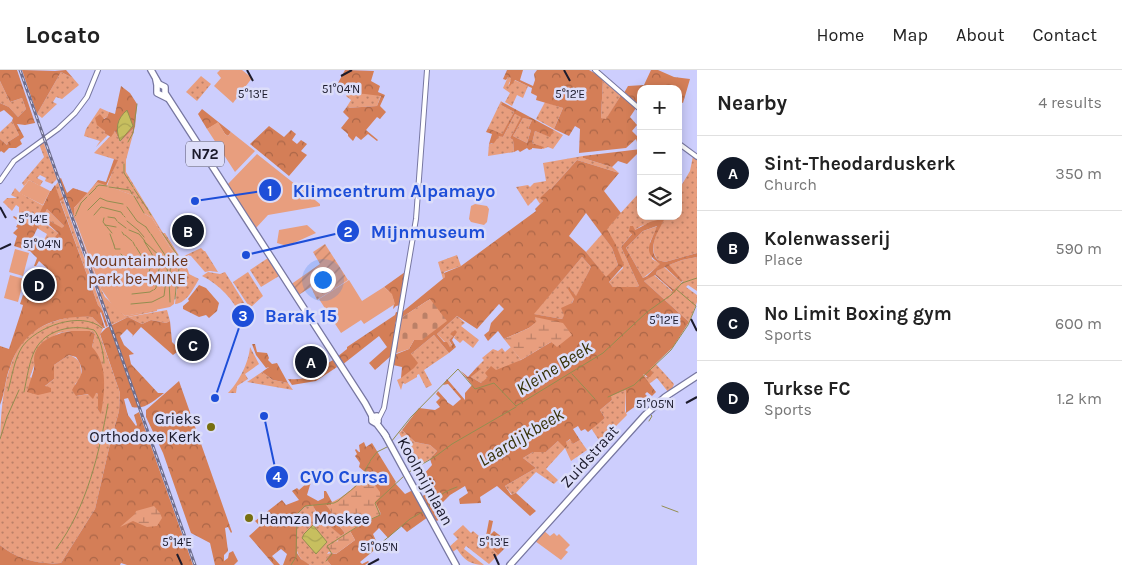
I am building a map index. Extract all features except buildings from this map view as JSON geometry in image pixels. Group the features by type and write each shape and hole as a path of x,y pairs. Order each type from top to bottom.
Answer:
{"main road":[{"name":"Koolmijnlaan","path":"152,73 159,86 156,92 163,94 170,101 376,418 456,565"},
{"name":"Zuidstraat","path":"510,565 645,415 661,400 697,376"}],"street":[{"path":"0,181 14,161 62,126 78,110 90,92 98,70"},
{"path":"376,418 384,406 417,211 426,70"},
{"path":"595,70 637,107"},
{"path":"682,145 697,157"}],"green space":[{"path":"0,70 17,70 35,123 17,124 24,137 20,140 22,144 16,148 9,148 4,153 0,152 0,139 7,145 8,142 19,135 12,121 13,118 4,110 0,112 0,103 9,107 18,117 26,109 22,98 10,102 0,81"},
{"path":"22,70 66,70 73,78 61,72 37,114"},
{"path":"220,70 242,70 252,78 233,103 214,86 221,78 217,73"},
{"path":"345,70 374,71 371,81 380,86 378,92 385,95 380,106 386,112 380,119 377,117 366,130 377,141 368,134 361,140 356,136 353,141 341,128 349,118 343,112 346,108 377,106 381,96 349,92 338,83"},
{"path":"507,70 523,70 520,80 533,86 534,74 537,70 589,70 603,78 601,118 606,119 621,95 636,108 630,117 637,125 632,131 637,136 637,142 636,139 626,148 579,153 580,129 575,126 569,136 554,129 563,108 536,100 537,96 531,93 532,88 515,80 509,87 511,78 503,79"},
{"path":"651,70 658,70 674,77 690,79 683,103 682,85 644,85"},
{"path":"61,72 73,78 79,85 62,99 56,97 53,102 57,104 42,118 37,114"},
{"path":"201,76 211,84 197,101 186,92"},
{"path":"508,77 512,78 508,85 514,80 528,86 523,98 517,95 512,106 505,102 510,93 503,88"},
{"path":"603,78 621,95 606,120 601,118"},
{"path":"0,81 10,102 22,98 26,109 18,117 9,107 0,103"},
{"path":"637,85 637,104 624,93 628,86"},
{"path":"121,86 130,93 137,104 135,127 120,142 115,131 111,137 104,133 105,131 97,125 95,118 100,114 104,119 109,112 115,114"},
{"path":"349,92 381,95 377,106 346,108 351,100 346,96"},
{"path":"501,101 501,105 514,112 502,135 488,128"},
{"path":"502,102 554,130 550,137 535,131 532,143 544,147 542,149 532,148 529,150 527,148 520,152 518,150 514,152 513,140 510,138 521,117 515,114 503,137 499,136 494,143 489,144 492,134 486,132 488,128 502,134 514,112 501,105","holes":["523,118 532,120 528,129 531,130 527,143 513,136"]},
{"path":"545,102 563,108 554,129 536,119"},
{"path":"100,108 109,112 107,117 103,119 100,114 104,133 108,135 96,147 100,141 84,136 86,129"},
{"path":"202,109 231,132 228,136 218,123 207,129 198,114"},
{"path":"515,114 522,116 510,138 513,140 514,152 488,156 489,144 492,144 499,135 503,137"},
{"path":"523,118 532,120 528,129 531,130 527,143 513,136"},
{"path":"12,121 19,135 8,142 7,145 0,139 0,132"},
{"path":"218,122 225,134 228,136 231,132 255,151 235,172 207,129"},
{"path":"269,126 284,137 291,130 296,134 292,140 297,144 301,140 307,144 301,151 307,155 289,176 250,144"},
{"path":"135,127 126,160 126,172 188,270 189,274 199,279 189,295 183,301 175,304 180,258 171,249 152,218 145,214 139,206 135,196 107,186 117,160 94,153 115,131 120,142"},
{"path":"554,130 563,135 553,149 548,147 543,149 543,147 532,143 535,131 549,136"},
{"path":"43,141 57,179 52,184 45,181 46,178 40,175 37,178 43,181 40,186 29,180 24,186 22,183 44,157 39,144"},
{"path":"637,149 637,154 627,164 618,161 612,167 583,158 583,156"},
{"path":"257,154 320,204 320,206 268,215 255,229 227,185"},
{"path":"583,156 583,158 612,167 619,173 577,160 541,198 543,201 540,204 536,198 528,206 516,187 528,185 530,187 534,183 546,181 543,163"},
{"path":"693,156 697,159 697,253 665,262 658,260 653,250 655,239 664,220 682,220 682,184 690,171"},
{"path":"114,159 118,160 106,186 97,183 89,192 98,180 106,182"},
{"path":"577,160 619,173 604,191 621,213 607,229 624,265 609,282 613,287 639,286 621,247 632,234 629,231 630,226 633,226 635,230 650,222 664,220 653,245 655,256 658,260 665,262 697,253 697,257 669,265 683,281 681,282 665,267 657,271 656,274 676,290 675,293 655,275 644,281 689,322 673,347 650,369 653,373 650,377 643,375 656,392 652,396 647,392 645,394 648,397 626,413 626,390 611,396 612,400 600,410 605,418 588,432 585,429 581,431 578,426 573,429 580,440 573,444 570,439 566,442 567,446 565,448 558,441 546,452 533,452 523,458 536,468 505,486 511,495 516,493 536,511 530,516 497,486 480,497 481,503 460,504 459,499 468,493 465,486 450,495 440,505 446,519 435,521 421,497 431,491 423,475 432,465 430,459 437,451 430,445 415,442 402,430 419,408 435,410 440,407 436,402 440,398 436,394 438,391 453,406 461,399 448,384 443,385 447,379 465,400 465,393 472,385 461,371 468,377 477,367 481,369 471,377 481,383 488,377 485,373 491,366 496,370 521,360 551,342 535,318 537,322 529,328 504,339 498,331 488,341 484,335 489,331 491,323 504,309 499,304 477,329 457,316 437,334 450,347 452,345 449,340 453,336 450,334 455,330 457,332 452,340 456,347 449,353 434,335 411,354 418,363 401,378 402,367 393,365 394,355 409,349 414,340 418,339 430,299 401,318 401,313 445,277 444,273 461,266 536,211 535,209 543,201 540,198","holes":["586,213 612,248 618,265 606,277 586,252 569,236","657,226 649,251 660,264 643,278 626,248 643,231","582,257 591,267 576,296 569,287 568,289 574,299 572,303 561,308 564,315 562,319 534,314"]},
{"path":"61,178 67,193 73,188 88,193 74,208 76,222 66,197 60,201 98,305 103,311 108,326 106,327 101,312 105,328 92,317 65,318 53,321 31,334 15,354 8,372 0,405 0,346 9,349 22,309 23,305 20,304 23,295 46,301 54,275 39,261 34,266 37,258 30,251 14,246 17,236 13,233 18,228 16,227 19,222 13,217 33,227 50,191 55,185 60,199 65,195 59,179","holes":["47,209 64,226 62,228 50,221 46,222 58,233 44,251 36,245 39,240 33,237"]},
{"path":"29,180 50,191 43,205 19,193"},
{"path":"58,182 103,311 98,305 55,186"},
{"name":"Mountainbike park be-MINE","path":"97,182 135,196 145,214 152,218 171,249 180,258 174,304 170,307 125,316 113,306 101,289 74,216 74,208"},
{"path":"15,188 20,193 44,206 33,228 18,218 21,214 19,213 19,207 16,205 12,211 3,202 7,198 17,198 11,195"},
{"path":"637,195 637,220 661,220 641,226 635,230 621,247 639,286 613,287 609,282 623,268 606,229"},
{"path":"66,197 105,297 125,316 157,309 157,311 128,317 111,325"},
{"path":"475,204 487,206 489,209 487,222 484,225 471,222 469,219 471,206"},
{"path":"47,209 64,226 62,229 50,221 46,224 58,233 44,252 36,245 39,240 43,242 47,234 37,228"},
{"path":"307,225 316,233 287,246 277,243 279,230"},
{"path":"658,226 650,242 652,259 661,264 643,278 626,248 643,231"},
{"path":"602,234 612,248 618,265 606,278 586,252"},
{"path":"325,244 348,280 336,288 328,276 297,296 290,285 320,264 313,252"},
{"path":"201,248 205,251 218,272 205,272 188,255 185,263 182,257"},
{"path":"15,249 29,253 23,276 9,272"},
{"path":"457,255 461,266 444,272 445,277 443,279 438,262"},
{"path":"582,257 591,267 576,297 570,288 574,299 562,319 533,314"},
{"path":"697,257 697,291 688,285 686,287 697,295 697,302 689,322 644,281 654,275 672,291 673,289 656,274 657,271 664,267 682,283 683,281 668,266 682,260"},
{"path":"268,258 279,276 261,287 250,270"},
{"path":"35,271 50,275 43,299 28,295"},
{"path":"208,272 220,274 225,272 248,309 241,317 225,293 202,276"},
{"path":"248,272 263,296 250,308 233,282"},
{"path":"405,272 400,305 393,309 394,302 392,296 384,287"},
{"path":"10,275 24,279 18,302 4,298"},
{"path":"328,276 336,288 317,300 311,287"},
{"path":"349,280 362,301 384,287 392,294 395,304 364,324 361,320 341,333 319,299"},
{"path":"199,285 206,288 219,303 217,311 209,318 206,315 199,317 183,309 183,306 189,301 188,299"},
{"path":"430,299 447,321 422,340 414,340 409,349 394,354 401,318"},
{"path":"167,310 170,321 166,323 151,320 142,324 128,317"},
{"path":"396,312 399,313 395,324 392,355 375,370 369,363 387,347 379,336 342,365 337,357 347,347 395,315"},
{"path":"457,316 465,323 461,326 479,340 473,348 463,340 460,343 454,338 455,336 449,340 452,346 450,347 437,334"},
{"path":"69,317 92,317 103,328 100,335 120,393 119,411 95,509 61,563 44,563 28,560 13,554 0,545 2,403 8,372 20,345 31,333 38,329","holes":["90,331 95,334 92,347 101,413 98,410 98,394 76,396 75,384 81,378 81,370 79,361 73,357 69,355 54,365 54,379 44,387 30,377 42,343 59,333"]},
{"path":"128,317 142,324 151,320 166,323 170,321 172,342 180,350 173,355 141,327 132,337 133,335 127,329 120,336 124,345 134,354 129,355 131,364 158,393 164,393 150,404 137,408 132,407 128,398 124,399 128,415 136,426 134,415 139,412 193,565 127,565 121,563 120,565 0,565 0,545 13,554 29,560 61,563 95,509 119,411 120,393 100,334 106,328"},
{"path":"535,317 563,323 572,335 557,347 551,342 521,360 504,339 529,328 536,322"},
{"path":"71,331 90,331 95,334 92,347 101,362 104,379 104,397 101,414 98,410 98,394 96,393 93,399 88,394 76,396 72,390 82,371 76,357 69,355 54,365 54,379 45,386 51,388 51,392 38,395 27,392 34,369 34,355 37,348 50,337"},
{"path":"434,335 449,353 424,370 432,385 426,388 419,374 405,384 403,383 401,390 397,380 401,378 411,354"},
{"path":"252,344 255,344 257,352 267,353 268,360 272,364 277,363 288,383 273,380 262,372 269,367 266,368 256,355"},
{"path":"250,347 259,364 245,374 248,379 237,386 236,393 228,393 243,372"},
{"path":"511,347 521,360 481,383 471,377 480,369 477,367 484,360 482,358 493,349 498,351 502,348 505,352"},
{"path":"330,352 337,367 316,381 292,385 288,379 301,379 314,375 313,372 333,360"},
{"path":"655,363 674,384 671,392 669,393 657,378 649,384 643,375 646,377 650,375 649,369"},
{"path":"262,372 273,380 288,383 293,390 247,382"},
{"path":"179,381 232,532 228,527 225,528 228,551 224,555 224,561 228,558 229,553 233,551 238,561 234,565 215,565 210,543 191,533 163,453 146,417 146,410"},
{"path":"626,390 625,411 627,415 613,429 615,432 602,445 591,428 605,418 600,410 612,400 610,396"},
{"path":"402,430 415,442 430,445 437,451 430,459 418,466 399,433"},
{"path":"571,439 573,444 580,440 587,450 571,461 565,448 546,469 558,480 554,484 536,472 512,495 505,486 536,468 523,458 533,452 546,452 558,441 566,442"},
{"path":"364,442 366,447 372,443 395,483 405,494 413,490 428,517 407,532 401,526 388,538 379,528 373,534 377,543 381,541 383,543 360,562 362,564 369,562 365,565 331,565 326,559 331,553 336,554 355,540 350,531 381,514 365,472 359,467 360,463 355,456 357,454 355,450 360,452 359,445"},
{"path":"365,472 380,492 380,497 375,502 381,514 350,531 355,540 336,554 329,552 329,546 338,541 337,538 345,533 335,521 333,514 326,505 331,505 332,502 351,490"},
{"path":"315,476 307,495 318,501 324,498 324,491 326,491 332,502 331,505 327,505 335,521 345,533 341,536 321,518 313,505 305,507 297,515 297,553 301,559 310,565 283,565 287,554 281,549 272,556 280,565 274,565 249,536 260,526 255,521 282,500 286,505 299,500 292,491 297,488 299,490"},
{"path":"314,505 315,511 341,536 327,554 331,553 326,559 331,565 311,565 304,562 297,551 295,536 297,515 305,507"},
{"path":"154,506 162,518 157,526 147,527 133,521 120,527 136,511"},
{"path":"489,520 493,521 490,535 494,531 510,543 498,555 485,541"},
{"path":"463,525 471,533 473,531 485,541 498,555 489,564 466,546 464,549 484,565 468,561 457,549 451,553 448,548 458,539 453,534"},
{"path":"543,530 550,536 554,533 557,536 559,534 570,545 565,550 568,552 561,560 535,541"}],"water":[{"path":"127,110 133,126 120,141 118,124"},
{"path":"313,525 327,542 316,554 302,538"}],"waterway":[{"path":"128,142 133,133 137,104"},
{"path":"124,164 124,173 133,187"},
{"path":"96,187 99,185 107,186"},
{"path":"109,187 130,190 132,194"},
{"path":"89,195 96,188"},
{"path":"134,189 148,210"},
{"path":"134,196 144,213"},
{"path":"76,214 81,203 87,197"},
{"path":"88,210 100,198 123,204"},
{"path":"94,215 101,207 121,212 123,215"},
{"path":"127,207 137,221 146,227"},
{"path":"108,217 115,218 117,221"},
{"path":"104,218 103,222 106,226"},
{"path":"127,221 138,230"},
{"path":"118,222 126,228"},
{"path":"105,225 116,227"},
{"path":"107,227 112,233"},
{"path":"146,227 150,233"},
{"path":"129,230 139,234 145,241"},
{"path":"138,230 144,237"},
{"path":"110,234 114,245"},
{"path":"151,234 165,255"},
{"path":"163,234 180,259 178,277"},
{"path":"125,235 132,241"},
{"path":"144,241 156,261"},
{"path":"133,242 135,246"},
{"path":"145,242 165,261 168,273"},
{"path":"114,245 115,249 120,249"},
{"path":"136,247 141,255"},
{"path":"121,254 126,259"},
{"path":"166,255 171,261 170,273 177,274"},
{"path":"142,256 150,268 149,273"},
{"path":"125,268 127,262"},
{"path":"156,262 160,266 158,273"},
{"path":"133,283 147,281 149,274"},
{"path":"154,290 157,277"},
{"path":"175,299 177,278"},
{"name":"Kleine Beek","path":"391,442 411,417 458,369 475,389 494,383 516,406 603,353 647,312 671,295 682,283 697,278"},
{"path":"131,304 152,302 164,296 166,280"},
{"path":"169,280 170,302"},
{"path":"608,397 634,385 671,350 688,325 696,306 676,289"},
{"path":"132,294 153,290"},
{"path":"8,391 19,352 37,333 59,323 71,321 93,323 102,328"},
{"path":"24,392 35,350 46,337 61,330 69,328 94,330 101,346 104,363"},
{"name":"Laardijkbeek","path":"572,374 595,399"},
{"path":"0,439 19,390"},
{"path":"56,549 67,533 84,498 96,461 108,404"},
{"path":"409,472 452,444 516,407"},
{"path":"649,421 652,416 650,414"},
{"path":"370,461 377,452 389,446"},
{"path":"291,565 296,557 297,514 305,506 338,501 360,482 370,462"},
{"path":"326,561 332,554 327,546 363,523 380,515 375,503 404,476"},
{"name":"Laardijkbeek","path":"428,508 440,495 457,487"},
{"path":"662,506 678,512"},
{"name":"Laardijkbeek","path":"368,554 410,519 424,511"}],"railway":[{"path":"20,70 195,565"}],"place":[{"name":"Klimcentrum Alpamayo","path":"195,201"},
{"name":"Kolenwasserij","path":"188,231"},
{"name":"Mijnmuseum","path":"246,255"},
{"name":"Turkse FC","path":"39,285"},
{"name":"No Limit Boxing gym","path":"193,345"},
{"name":"Sint-Theodarduskerk","path":"311,362"},
{"name":"Barak 15","path":"215,398"},
{"name":"CVO Cursa","path":"264,416"},
{"name":"Grieks Orthodoxe Kerk","path":"211,427"},
{"name":"Hamza Moskee","path":"249,518"}]}
